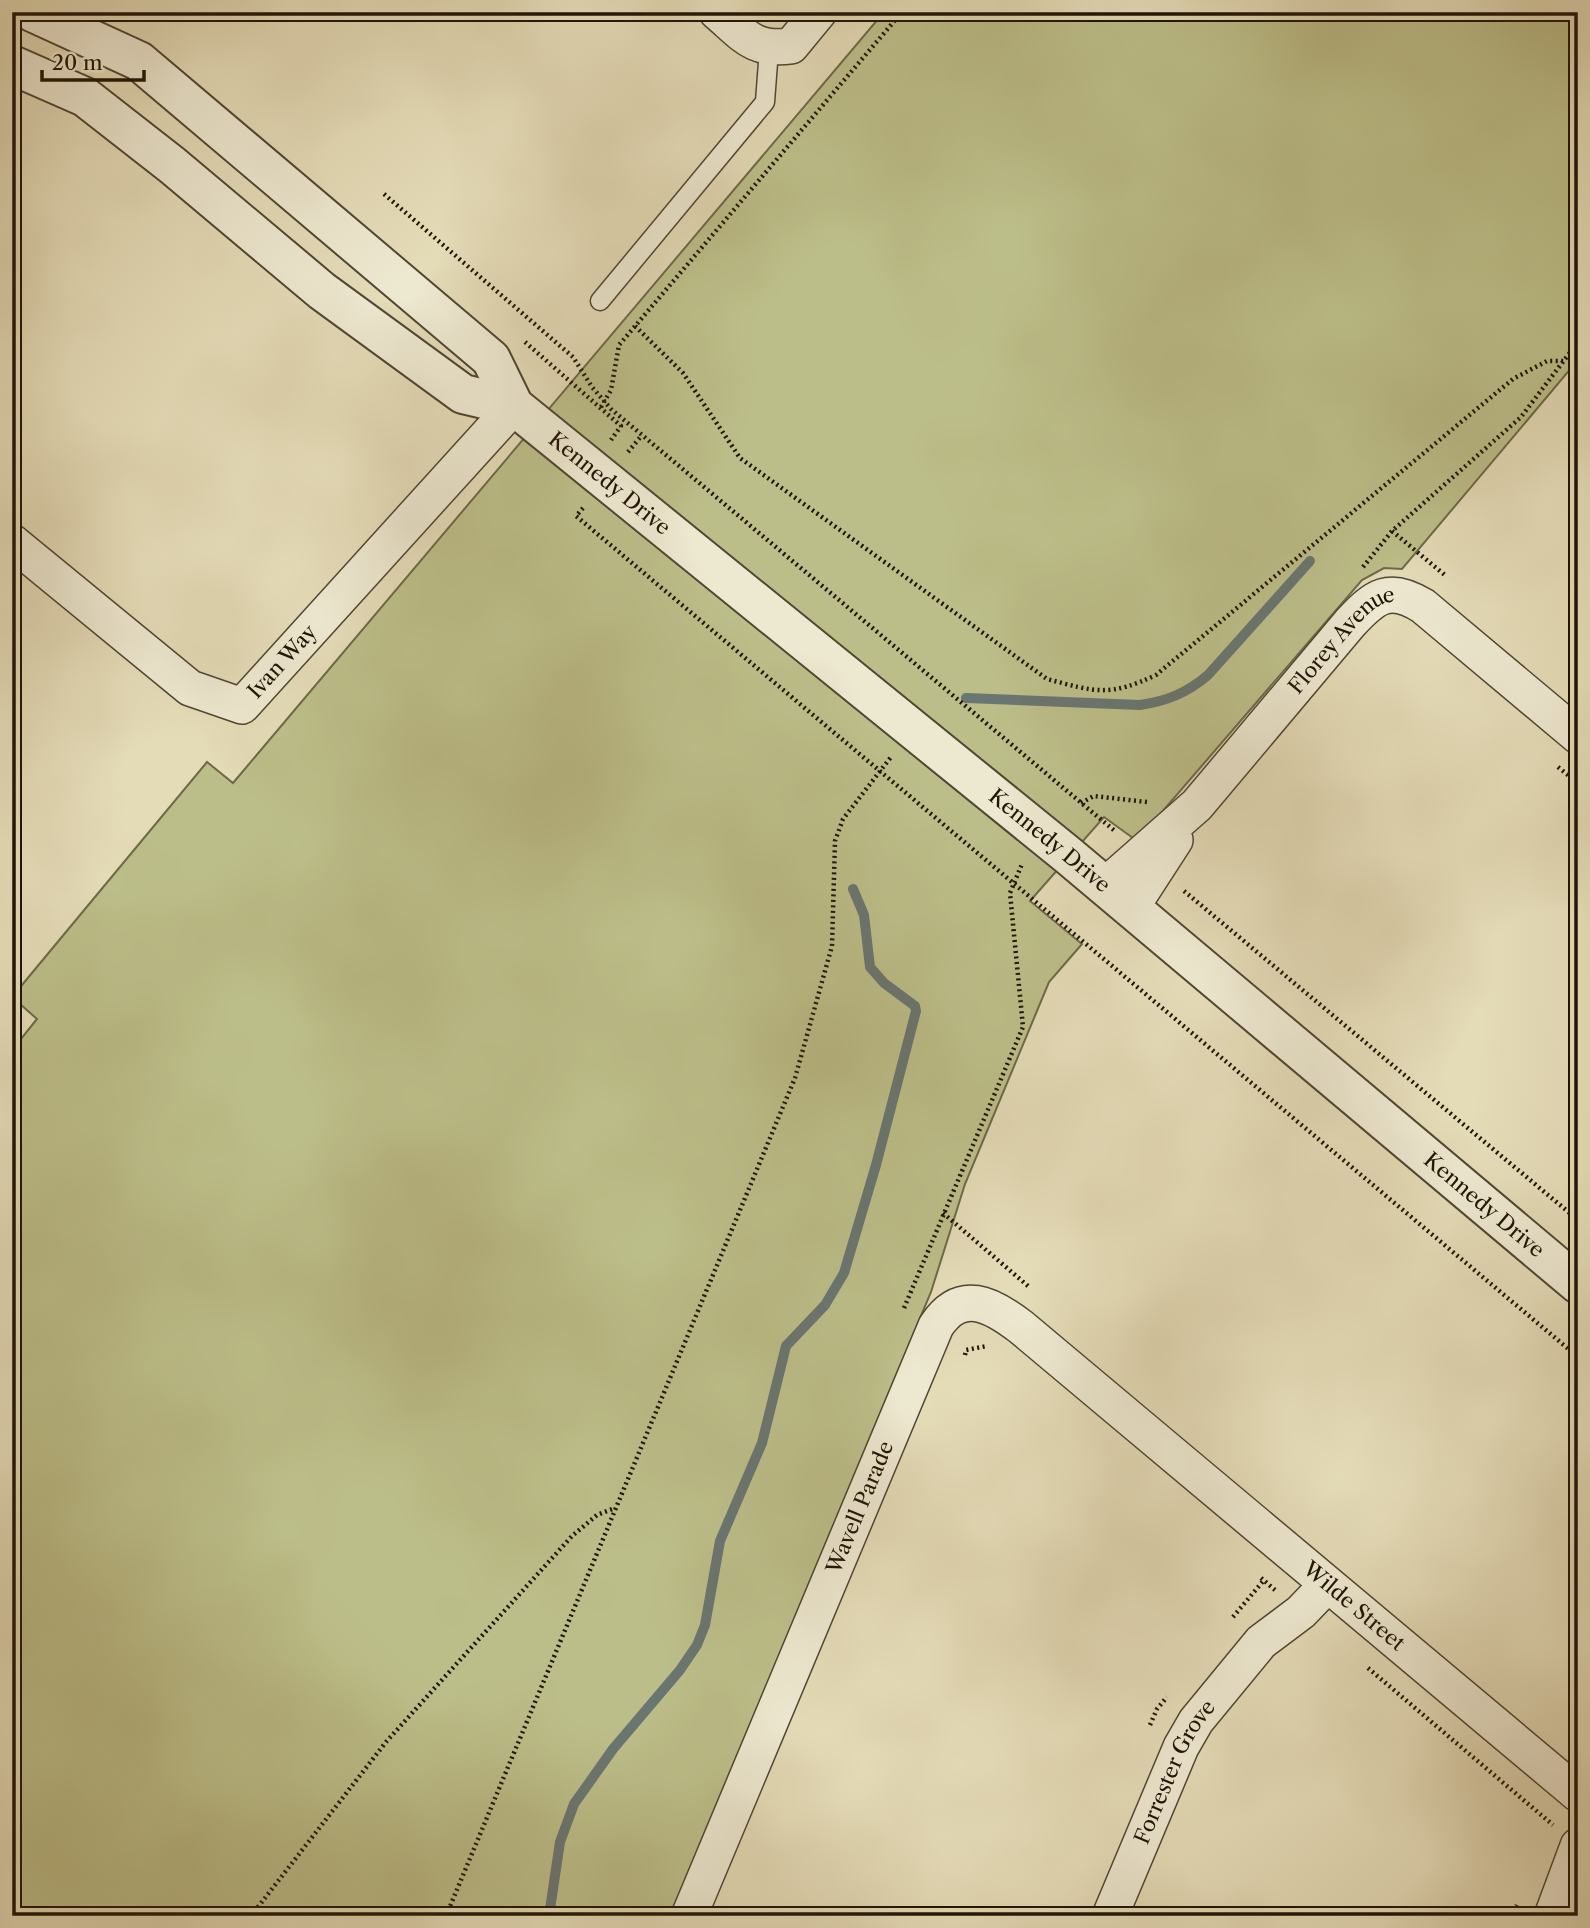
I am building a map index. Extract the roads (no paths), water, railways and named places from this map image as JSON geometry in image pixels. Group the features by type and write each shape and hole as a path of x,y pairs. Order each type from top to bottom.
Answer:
{"street":[{"name":"Kennedy Drive","path":"32,12 139,61 491,359 514,406"},
{"path":"717,12 749,39 769,49 791,46 819,12"},
{"name":"Kennedy Drive","path":"12,65 85,97 172,164 322,291 463,394 514,406 1118,897 1578,1284"},
{"name":"Ivan Way","path":"12,542 190,688 242,706 514,406"},
{"name":"Florey Avenue","path":"1118,897 1361,611 1384,596 1407,596 1423,606 1578,736"},
{"name":"Wavell Parade","path":"690,1916 943,1315 962,1303 989,1307 1021,1327 1130,1419"},
{"name":"Wilde Street","path":"1130,1419 1578,1794"},
{"name":"Forrester Grove","path":"1110,1916 1189,1732 1261,1642 1284,1598 1317,1577"},
{"name":"Forrester Grove","path":"1261,1642 1301,1612 1317,1577"},
{"path":"1564,1894 1578,1846"}],"lane":[{"path":"600,301 765,102 769,49"}],"waterway":[{"path":"966,698 1140,705 1176,695 1208,675 1310,561"},
{"path":"549,1916 560,1842 574,1804 613,1749 680,1670 697,1645 705,1625 720,1541 762,1443 786,1346 825,1305 844,1273 876,1165 916,1011 915,1006 884,983 870,967 864,915 853,889"}]}
